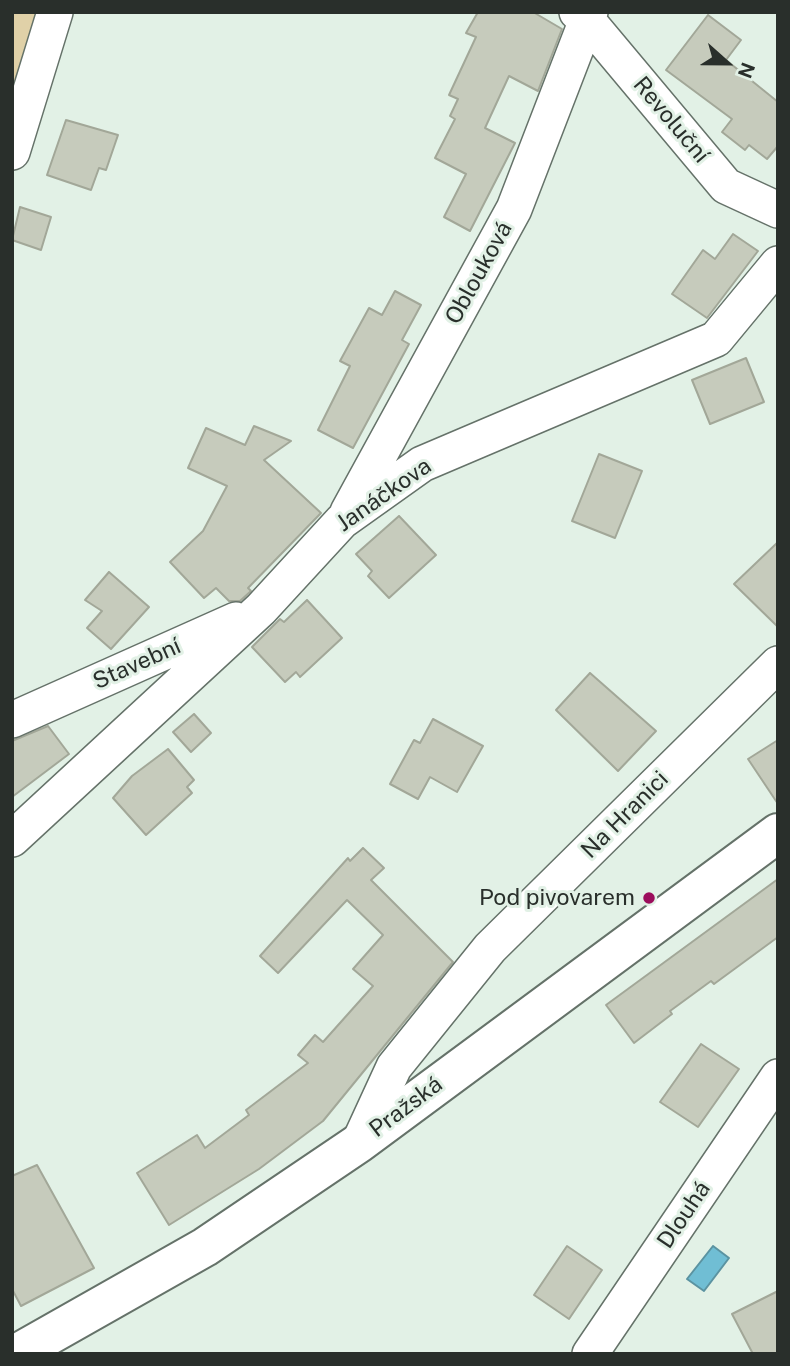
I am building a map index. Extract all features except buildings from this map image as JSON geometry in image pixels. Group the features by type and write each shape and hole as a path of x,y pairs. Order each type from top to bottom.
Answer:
{"main road":[{"name":"Pražská","path":"16,1354 205,1247 359,1143 778,834"}],"street":[{"path":"12,152 55,12"},
{"name":"Revoluční","path":"585,15 726,186 778,210"},
{"name":"Oblouková","path":"342,521 514,209 585,15"},
{"name":"Janáčkova","path":"12,839 261,609 342,521 422,464 716,339 778,264"},
{"name":"Stavební","path":"12,720 261,609"},
{"name":"Na Hranici","path":"359,1143 394,1067 490,948 778,664"},
{"name":"Dlouhá","path":"590,1354 778,1077"}],"shaded area":[{"path":"12,12 36,12 12,93"}],"water":[{"path":"713,1246 729,1258 704,1291 687,1279"}],"place":[{"name":"Pod pivovarem","path":"649,898"}]}
